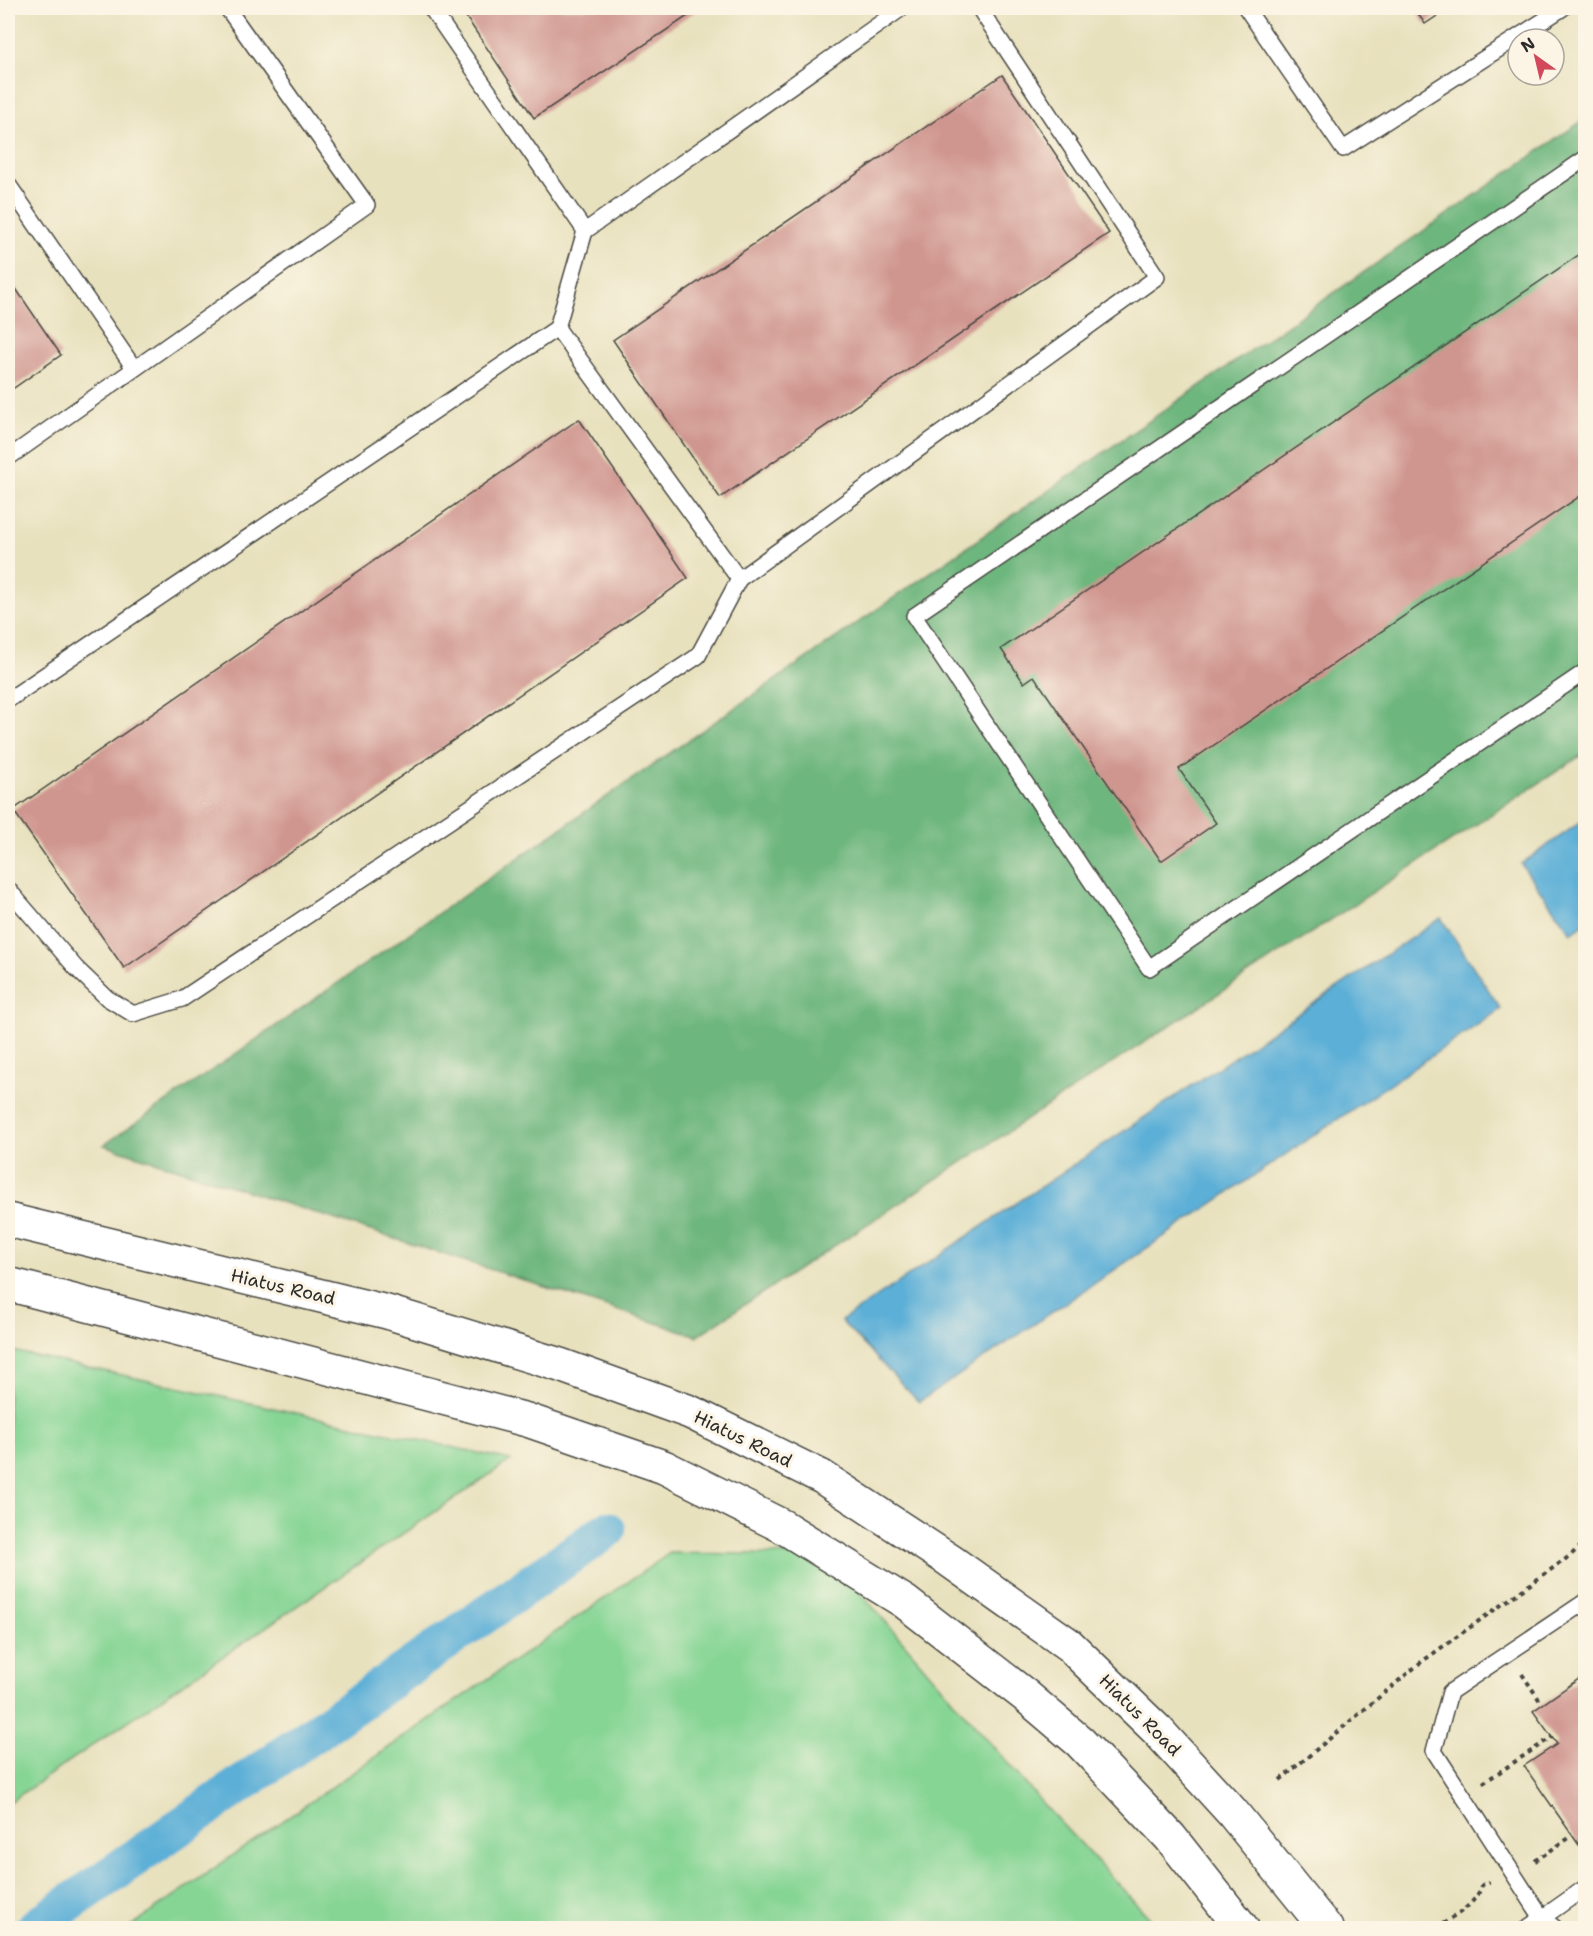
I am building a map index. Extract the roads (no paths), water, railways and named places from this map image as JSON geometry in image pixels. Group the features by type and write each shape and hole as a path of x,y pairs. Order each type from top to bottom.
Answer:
{"main road":[{"name":"Hiatus Road","path":"8,1220 387,1312 560,1365 690,1412 822,1477 949,1560 1069,1645 1158,1731 1232,1812 1326,1929"},
{"path":"8,1284 528,1420 664,1467 782,1526 905,1602 1026,1696 1080,1742 1170,1836 1242,1929"}],"lane":[{"path":"8,458 367,205 227,8"},
{"path":"431,8 585,231"},
{"path":"8,700 557,328 585,231 902,8"},
{"path":"8,889 76,968 106,998 133,1014 182,999 698,656 739,579 1157,277 979,8"},
{"path":"1246,8 1343,149 1563,8"},
{"path":"1586,158 914,616 1149,968 1586,671"},
{"path":"8,184 134,368"},
{"path":"557,328 739,579"},
{"path":"1555,1929 1542,1918 1434,1750 1450,1692 1586,1601"},
{"path":"1527,1929 1586,1887"}],"water":[{"path":"1585,819 1585,923 1571,933 1521,864"},
{"path":"1441,918 1501,1009 919,1402 841,1321"}],"waterway":[{"path":"34,1928 607,1530"}]}
